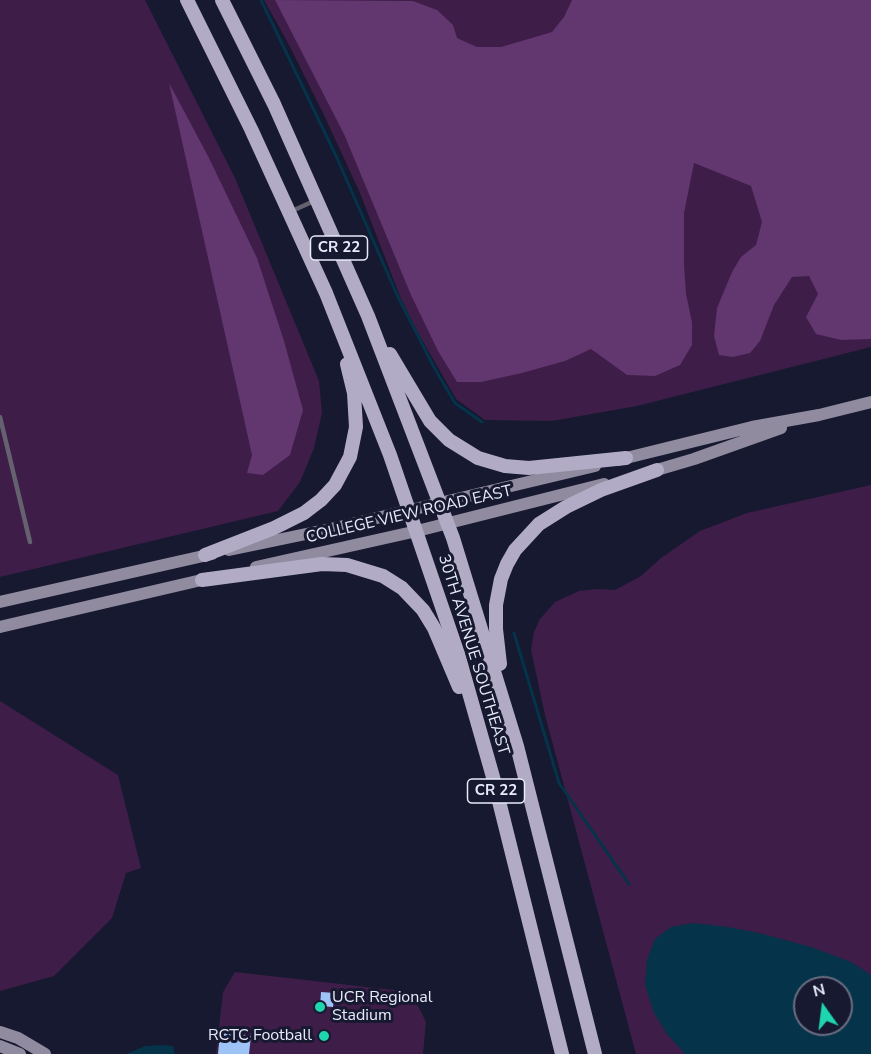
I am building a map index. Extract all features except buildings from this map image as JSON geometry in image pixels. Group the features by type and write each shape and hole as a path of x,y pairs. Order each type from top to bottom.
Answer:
{"main road":[{"name":"CR 22","path":"187,0 251,129 326,293 410,510"},
{"name":"CR 22","path":"222,0 274,104 368,316 447,524"},
{"path":"205,555 274,528 304,513 330,491 347,464 355,438 355,399 326,293"},
{"path":"368,316 430,421 465,452 494,464 520,468 626,458"},
{"name":"COLLEGE VIEW ROAD EAST","path":"0,602 410,510 752,427 819,415 871,402"},
{"name":"COLLEGE VIEW ROAD EAST","path":"0,627 447,524 657,470 819,415"},
{"path":"517,746 503,681 496,629 499,588 514,550 529,533 549,517 601,490 657,470"},
{"name":"30TH AVENUE SOUTHEAST","path":"410,510 458,654 562,1054"},
{"name":"30TH AVENUE SOUTHEAST","path":"447,524 473,600 517,746 596,1054"},
{"path":"202,580 322,564 347,565 369,571 396,583 416,601 434,628 484,748"},
{"path":"0,1032 18,1038 45,1054"},
{"path":"0,1046 20,1054"}],"lane":[{"path":"290,212 318,200"},
{"path":"0,417 30,542"}],"shaded area":[{"path":"0,0 145,0 235,178 319,381 322,413 314,448 300,482 278,511 0,577"},
{"path":"264,0 871,0 871,347 637,406 552,421 485,420 456,399 417,331 401,299 360,193 323,113"},
{"path":"275,0 413,1 437,10 453,25 457,38 477,47 501,47 552,32 564,17 572,0 871,0 871,339 841,340 816,334 806,317 818,294 809,276 792,277 774,305 760,341 750,353 733,357 719,355 714,336 717,308 741,257 756,245 762,222 751,186 694,163 684,213 684,265 686,294 692,322 692,345 680,365 655,376 627,375 591,349 565,361 522,373 481,382 457,382 438,351 411,295 344,134"},
{"path":"169,83 209,158 257,258 284,341 303,410 290,455 263,475 247,473 252,455"},
{"path":"871,485 871,1054 636,1054 545,715 531,650 534,632 540,619 555,602 579,591 615,590 641,576 661,558 700,531 747,513"},
{"path":"0,701 118,775 141,868 126,873 112,918 54,976 0,991"},
{"name":"UCR Regional Stadium","path":"235,972 411,992 426,1022 423,1054 216,1054 223,992"}],"water":[{"path":"693,923 728,927 811,947 851,962 871,975 871,1054 685,1054 667,1034 654,1013 645,985 647,960 655,939 671,927"},
{"path":"145,1046 173,1046 175,1054 126,1054"}],"waterway":[{"path":"261,0 337,158 398,297 435,369 455,403 482,422"},
{"path":"514,633 559,783 629,884"}],"place":[{"name":"UCR Regional Stadium","path":"320,1007"},
{"name":"RCTC Football","path":"324,1036"}]}
